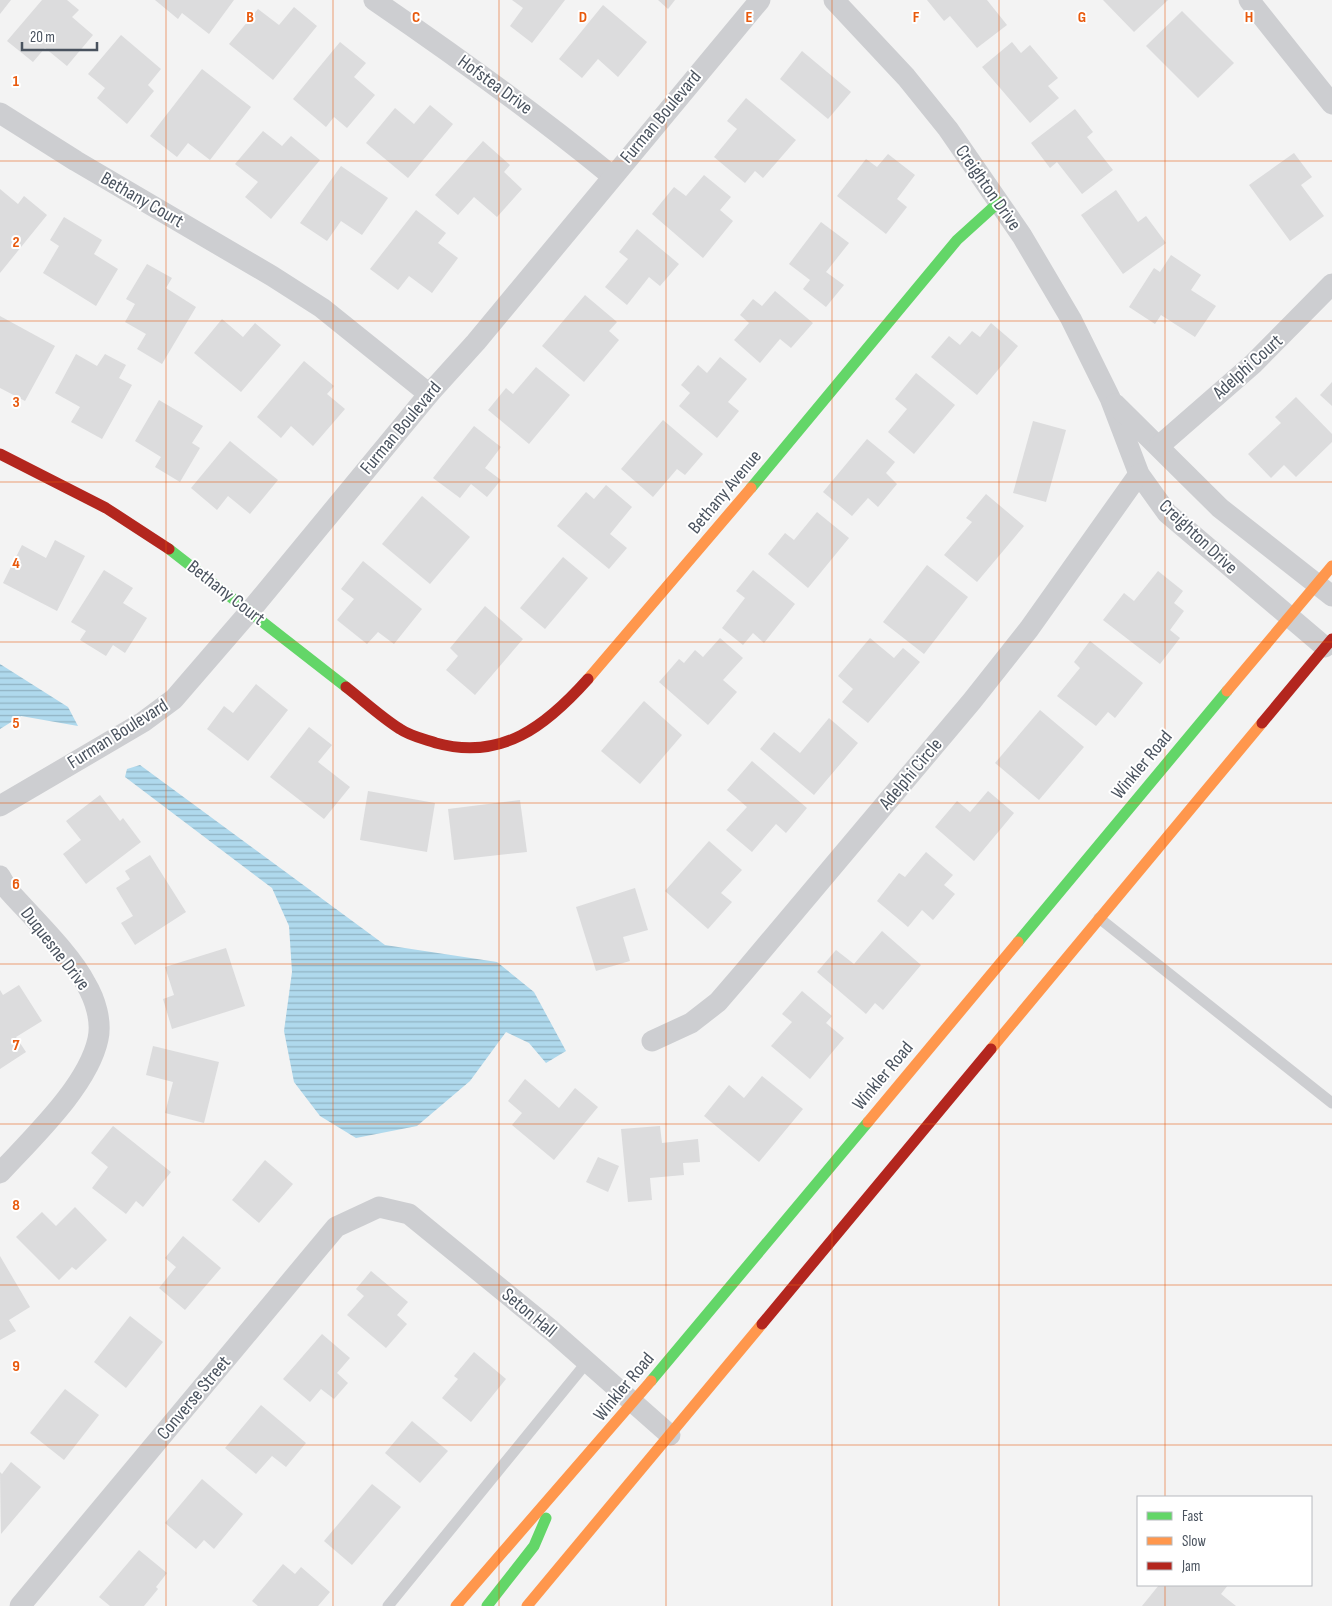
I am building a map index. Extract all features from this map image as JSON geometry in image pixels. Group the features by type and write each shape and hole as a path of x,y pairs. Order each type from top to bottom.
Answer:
{"street":[{"name":"Hofstea Drive","path":"374,0 476,70 547,123 612,176"},
{"name":"Furman Boulevard","path":"0,806 143,722 166,705 198,673 429,394 476,342 760,0"},
{"name":"Creighton Drive","path":"834,0 906,77 948,129 999,202 1071,319 1110,398 1139,474 1173,519 1289,617 1328,643"},
{"path":"1249,0 1332,104"},
{"name":"Bethany Court","path":"0,112 76,161 272,276 322,308 429,394"},
{"name":"Bethany Avenue","path":"444,745 456,748 485,747 511,740 538,726 578,690 642,619 957,240 999,202"},
{"name":"Adelphi Court","path":"1159,446 1253,364 1332,284"},
{"name":"Creighton Drive","path":"1110,398 1220,508 1325,590"},
{"name":"Bethany Court","path":"0,454 106,508 156,539 401,730 427,742 444,745"},
{"name":"Adelphi Circle","path":"652,1041 692,1022 718,1002 743,973 972,701 1029,629 1139,474"},
{"name":"Winkler Road","path":"456,1606 634,1402 1289,617 1325,590 1332,566"},
{"path":"527,1606 1328,643"},
{"name":"Duquesne Drive","path":"0,876 8,890 86,983 97,1009 99,1038 89,1065 74,1088 0,1173"},
{"name":"Seton Hall","path":"379,1207 409,1214 587,1362 670,1435"},
{"name":"Converse Street","path":"20,1606 336,1227 379,1207"},
{"path":"487,1606 534,1546 557,1491"}],"lane":[{"path":"1099,918 1332,1103"},
{"path":"388,1606 587,1362"}],"water":[{"path":"0,664 68,707 78,726 21,716 0,729"},
{"path":"140,765 385,945 497,962 534,992 566,1051 546,1063 529,1043 506,1032 470,1081 417,1126 356,1138 320,1116 294,1082 284,1031 292,972 289,926 272,888 125,777 127,769"}],"building":[{"path":"0,0 11,0 0,14"},
{"path":"42,0 67,0 79,10 72,17 93,35 67,66 45,48 33,62 7,41"},
{"path":"155,0 234,0 209,34 182,13 178,19"},
{"path":"512,0 565,0 532,43 510,26 523,8"},
{"path":"658,0 675,0 668,9"},
{"path":"927,0 987,0 1007,25 977,48 950,16 944,21"},
{"path":"1103,0 1168,0 1134,32"},
{"path":"603,5 647,42 618,77 598,59 582,78 559,59"},
{"path":"294,7 317,26 273,80 229,44 258,9 279,25"},
{"path":"1182,11 1234,63 1198,98 1146,46"},
{"path":"121,35 161,69 148,85 154,91 127,124 97,98 105,88 88,74"},
{"path":"340,42 366,63 354,77 375,95 347,128 334,117 326,127 293,99"},
{"path":"1012,42 1021,53 1030,45 1058,78 1048,86 1059,98 1030,123 982,67"},
{"path":"802,51 851,92 828,119 780,79"},
{"path":"202,69 251,107 210,160 188,143 177,157 150,136"},
{"path":"746,98 796,140 763,178 755,171 745,183 714,157 737,129 727,121"},
{"path":"430,105 453,124 408,178 366,143 395,108 414,124"},
{"path":"1075,109 1093,132 1087,137 1113,170 1082,194 1057,162 1050,168 1031,143"},
{"path":"263,131 282,146 291,136 320,160 271,219 245,197 258,182 235,164"},
{"path":"483,141 510,165 504,172 522,189 497,217 474,197 458,215 435,195"},
{"path":"1294,153 1312,177 1301,185 1324,216 1290,241 1249,185"},
{"path":"888,154 915,175 897,199 907,207 886,234 837,196 866,159 877,167"},
{"path":"341,166 388,198 362,235 341,221 327,241 300,223"},
{"path":"704,175 731,197 720,210 733,221 703,258 652,214 674,187 686,196"},
{"path":"0,189 18,204 24,196 47,215 0,273"},
{"path":"1116,190 1138,222 1146,216 1166,243 1123,274 1081,215"},
{"path":"416,210 446,233 438,243 458,258 432,293 409,276 398,290 370,269"},
{"path":"64,217 102,240 94,254 118,269 96,306 43,273 59,246 50,240"},
{"path":"821,222 849,243 826,272 844,285 826,307 803,289 810,280 789,264"},
{"path":"637,229 679,264 660,286 649,277 627,305 605,287 628,259 619,252"},
{"path":"1171,255 1201,275 1191,290 1216,306 1195,337 1161,315 1155,324 1129,307 1154,268 1160,272"},
{"path":"147,264 172,278 166,288 196,307 162,364 137,349 146,334 125,322 135,304 126,299"},
{"path":"775,291 813,323 791,348 780,339 760,363 734,340 749,323 740,315 753,299 762,306"},
{"path":"585,295 617,322 609,331 619,340 584,382 542,346"},
{"path":"0,316 55,346 25,401 0,388"},
{"path":"222,319 243,337 255,323 281,345 241,392 194,353"},
{"path":"991,323 1018,346 977,395 931,357 949,336 960,345 972,331 980,337"},
{"path":"76,354 97,366 105,354 126,365 119,378 132,385 102,439 71,422 80,407 55,393"},
{"path":"720,357 747,379 728,402 739,411 717,438 679,406 690,393 681,385 698,365 707,373"},
{"path":"304,361 334,386 327,394 345,409 313,446 291,426 281,438 257,417"},
{"path":"536,367 570,395 529,444 488,410 506,388 513,394"},
{"path":"916,373 955,405 914,454 888,432 907,409 895,399"},
{"path":"1332,382 1332,406 1320,395"},
{"path":"1296,397 1332,434 1332,442 1296,477 1284,465 1271,478 1248,454 1281,423 1275,417"},
{"path":"159,400 203,426 192,443 200,448 180,482 155,467 161,457 135,441"},
{"path":"663,420 703,454 685,475 677,469 653,497 621,469"},
{"path":"1033,421 1066,430 1046,502 1013,493"},
{"path":"474,426 501,447 485,468 501,480 487,497 471,484 460,498 433,478"},
{"path":"867,439 895,462 886,473 897,484 878,507 868,498 852,516 823,492"},
{"path":"230,441 278,480 250,514 228,496 217,510 191,488"},
{"path":"606,485 632,507 610,534 627,548 609,569 557,526 586,492 594,499"},
{"path":"986,494 1024,526 977,582 944,555 972,522 966,518"},
{"path":"422,496 470,537 430,584 382,544"},
{"path":"817,512 849,538 808,588 768,554 785,533 794,540"},
{"path":"55,540 85,556 57,611 3,583 22,545 46,558"},
{"path":"563,557 588,578 545,629 520,608"},
{"path":"363,561 422,609 394,644 378,632 367,644 337,620 354,599 341,589"},
{"path":"927,565 968,597 924,654 883,622"},
{"path":"104,570 133,588 123,603 147,618 125,653 113,645 106,656 80,640 86,631 71,622"},
{"path":"753,570 795,604 764,643 753,633 743,645 722,628 745,598 736,591"},
{"path":"1158,571 1183,591 1174,603 1184,611 1170,630 1180,638 1160,664 1103,620 1124,593 1134,601"},
{"path":"485,606 523,639 475,695 446,670 458,656 450,648"},
{"path":"720,638 743,658 723,680 737,692 708,725 659,682 679,659 684,663 695,650 703,657"},
{"path":"870,638 894,658 903,648 920,662 868,723 842,702 853,689 838,676"},
{"path":"1090,641 1143,683 1115,718 1108,712 1096,726 1057,696 1080,668 1074,662"},
{"path":"256,684 288,710 248,761 207,729 224,706 233,713"},
{"path":"644,701 682,735 640,784 601,751"},
{"path":"1040,710 1084,747 1039,800 995,763"},
{"path":"829,718 858,743 814,795 760,749 774,732 800,753"},
{"path":"309,727 332,745 318,762 350,787 324,819 270,777"},
{"path":"752,761 807,808 786,833 776,824 752,852 726,830 747,807 727,790"},
{"path":"368,791 435,803 427,852 360,840"},
{"path":"988,791 1014,813 974,861 935,827 957,801 970,812"},
{"path":"100,795 120,821 123,818 141,842 86,884 63,854 81,840 66,821"},
{"path":"520,800 527,852 454,860 448,809"},
{"path":"709,841 742,870 721,893 732,902 708,929 665,891"},
{"path":"926,852 953,875 944,885 955,894 933,920 922,910 908,927 877,901 899,873 905,877"},
{"path":"150,855 186,912 135,945 121,923 133,916 116,888 130,879 125,871"},
{"path":"635,888 648,930 623,937 630,961 596,971 576,907"},
{"path":"882,931 921,965 883,1010 875,1003 866,1014 817,972 836,950 854,964"},
{"path":"226,948 245,1006 172,1029 163,999 174,995 165,967"},
{"path":"19,985 42,1021 16,1037 26,1052 0,1069 0,990 3,995"},
{"path":"802,991 832,1016 826,1023 844,1038 810,1079 771,1046 792,1022 782,1014"},
{"path":"153,1046 219,1062 204,1123 165,1113 173,1082 146,1075"},
{"path":"762,1076 803,1109 759,1162 704,1116 729,1085 744,1098"},
{"path":"525,1079 559,1108 575,1088 598,1107 554,1160 512,1125 522,1113 508,1101"},
{"path":"113,1126 171,1172 143,1207 136,1201 126,1214 92,1188 108,1167 91,1153"},
{"path":"660,1126 662,1143 698,1139 700,1162 683,1163 684,1175 650,1178 652,1200 628,1202 621,1129"},
{"path":"598,1157 619,1166 608,1192 586,1182"},
{"path":"265,1160 293,1184 259,1223 232,1200"},
{"path":"75,1207 107,1240 76,1270 72,1267 59,1280 16,1237 42,1212 56,1226"},
{"path":"183,1236 221,1268 185,1310 159,1288 176,1267 165,1258"},
{"path":"0,1256 30,1307 9,1320 16,1331 0,1340"},
{"path":"371,1271 408,1302 397,1315 407,1324 386,1348 347,1315 364,1296 356,1289"},
{"path":"130,1316 163,1342 126,1388 94,1362"},
{"path":"322,1334 350,1358 337,1373 348,1383 334,1399 321,1389 310,1402 283,1379"},
{"path":"474,1352 506,1379 471,1422 442,1398 458,1379 454,1376"},
{"path":"65,1389 99,1415 64,1460 30,1433"},
{"path":"261,1405 306,1443 286,1467 272,1456 256,1474 225,1448"},
{"path":"412,1421 448,1451 420,1483 385,1453"},
{"path":"11,1462 41,1487 1,1534 0,1472 2,1474"},
{"path":"202,1479 243,1514 214,1549 204,1540 196,1549 165,1523"},
{"path":"372,1484 401,1507 352,1565 324,1541"},
{"path":"139,1550 167,1573 156,1587 158,1589 144,1606 110,1606 99,1597"},
{"path":"283,1564 295,1574 301,1567 330,1592 318,1606 258,1606 252,1601"},
{"path":"1158,1586 1227,1586 1221,1594 1236,1606 1142,1606"}],"traffic: fast":[{"path":"751,488 957,240 999,202"},
{"path":"169,549 346,687"},
{"path":"1018,942 1227,691"},
{"path":"651,1381 868,1122"},
{"path":"487,1606 534,1546 546,1518"}],"traffic: slow":[{"path":"588,679 751,488"},
{"path":"1227,691 1332,566"},
{"path":"991,1049 1262,723"},
{"path":"868,1122 1018,942"},
{"path":"527,1606 762,1324"},
{"path":"456,1606 651,1381"}],"traffic: jam":[{"path":"0,454 106,508 169,549"},
{"path":"1262,723 1332,639"},
{"path":"346,687 408,734 436,743 460,747 482,747 502,743 539,725 588,679"},
{"path":"762,1324 991,1049"}]}
